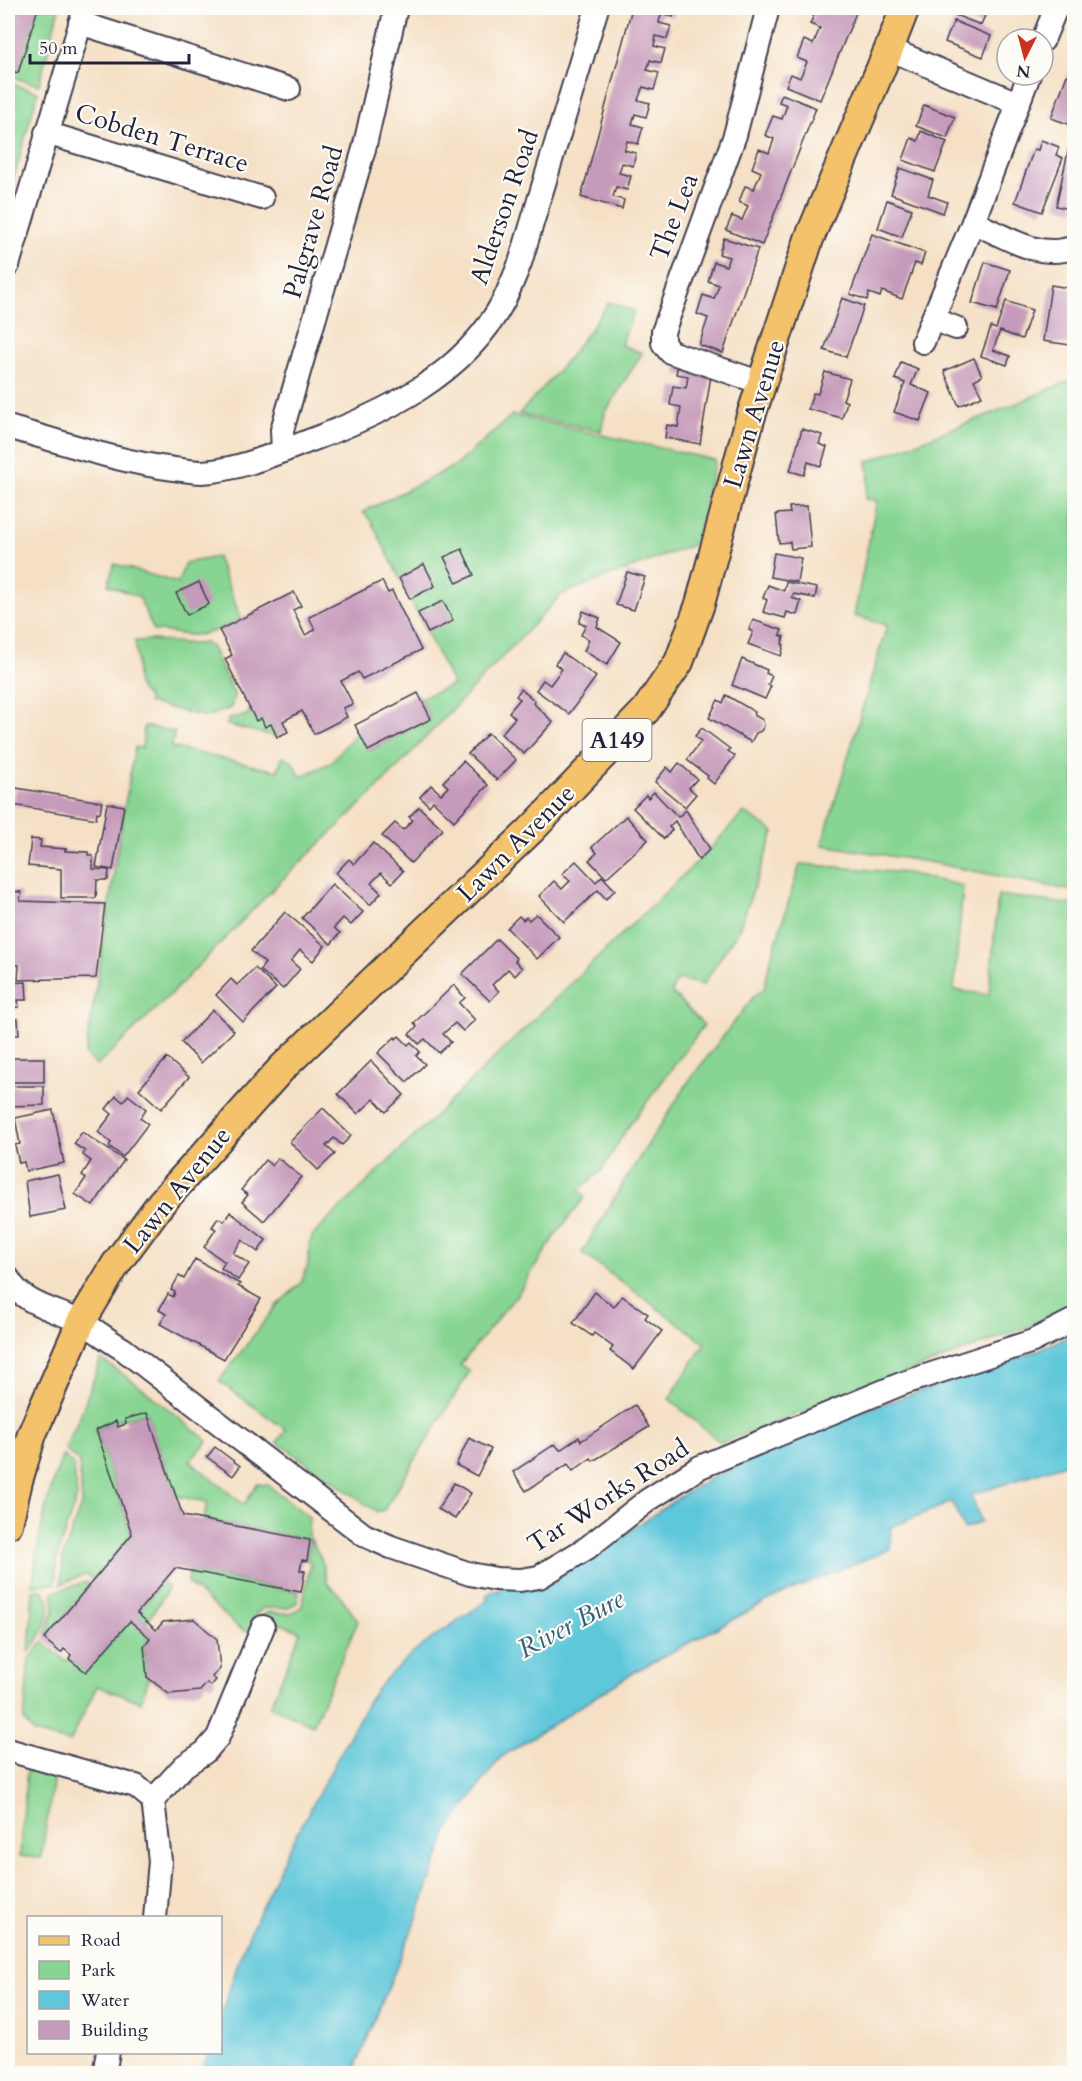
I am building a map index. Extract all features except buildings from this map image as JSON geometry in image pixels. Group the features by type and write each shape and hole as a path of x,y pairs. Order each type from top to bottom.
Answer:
{"main road":[{"name":"Lawn Avenue","path":"81,1322 116,1264 161,1203 267,1085 531,830 646,710 679,662 700,604 750,419 809,240 905,8"},
{"name":"A149","path":"8,1524 32,1434 81,1322"}],"street":[{"name":"Palgrave Road","path":"283,451 282,430 364,149 396,8"},
{"name":"Alderson Road","path":"8,427 147,466 200,472 226,468 283,451 354,424 391,406 443,373 477,340 503,302 520,263 597,8"},
{"name":"The Lea","path":"762,383 670,352 663,343 663,332 735,135 768,8"},
{"path":"1048,27 1056,8"},
{"path":"8,265 83,15 289,89"},
{"path":"889,49 1017,102"},
{"path":"923,342 973,222 1024,87"},
{"name":"Cobden Terrace","path":"46,133 262,198"},
{"path":"973,222 1039,251 1053,253 1074,247"},
{"path":"933,319 956,328"},
{"name":"Tar Works Road","path":"9,1283 46,1309 81,1322 123,1349 364,1535 391,1547 470,1574 496,1579 520,1580 539,1577 587,1548 648,1500 700,1467 901,1384 1033,1341 1074,1320"},
{"path":"153,1800 184,1766 205,1752 218,1737 263,1627"},
{"path":"8,1750 136,1786 153,1800 160,1861 156,1916"},
{"path":"104,2073 108,2054"}],"green space":[{"path":"8,8 59,8 39,85 8,76"},
{"path":"8,83 38,92 8,198"},
{"path":"609,302 634,311 621,345 642,353 605,413 601,431 519,414 567,360"},
{"path":"1074,379 1074,891 928,862 822,845 887,625 854,616 877,500 865,499 869,475 867,462"},
{"path":"512,415 715,460 695,544 562,594 374,792 281,881 97,1066 85,1055 135,747 142,748 144,726 175,732 171,747 277,771 282,757 286,758 294,764 301,777 330,763 358,731 369,751 431,719 420,698 453,685 371,521 363,512 456,465"},
{"path":"217,557 241,619 208,633 191,635 154,631 139,597 108,585 114,564 178,583 185,563"},
{"path":"135,641 207,643 212,648 234,694 231,708 206,717 148,703 148,698 137,682"},
{"path":"250,709 256,720 261,718 265,726 271,724 277,737 227,725 228,719 247,715"},
{"path":"744,812 774,832 739,929 703,985 678,979 671,992 704,1025 626,1130 602,1170 579,1190 585,1197 557,1233 519,1292 460,1365 470,1371 384,1510 377,1512 277,1442 286,1430 219,1381 276,1306 301,1283 308,1264 309,1245 313,1235 701,858"},
{"path":"800,864 907,873 963,886 954,990 989,995 998,895 1074,905 1074,1305 1032,1325 721,1443 669,1399 705,1343 582,1253 625,1180 691,1078 754,996 764,989"},
{"path":"101,1359 137,1384 208,1441 190,1461 244,1505 257,1484 268,1485 309,1517 308,1534 322,1561 327,1583 339,1594 358,1621 313,1725 270,1706 301,1632 261,1616 270,1612 291,1612 302,1606 311,1562 307,1561 310,1540 204,1520 207,1502 176,1496 147,1413 116,1421 96,1430 132,1534 94,1580 86,1575 61,1584 63,1557 82,1502 79,1462 65,1449"},
{"path":"63,1455 73,1464 77,1496 58,1553 55,1584 33,1585 43,1518"},
{"path":"189,1571 299,1592 297,1603 286,1608 263,1608 256,1614 246,1631 192,1587 188,1582"},
{"path":"86,1582 90,1585 48,1635 46,1634 54,1609 53,1592"},
{"path":"162,1583 169,1588 147,1622 137,1613"},
{"path":"33,1590 42,1590 47,1597 49,1613 39,1638 29,1652"},
{"path":"130,1621 150,1638 144,1646 149,1678 141,1702 97,1686 70,1742 34,1733 24,1720 29,1659 43,1642 66,1661 69,1659 86,1671"},
{"path":"28,1756 56,1764 41,1858 20,1856"}],"water":[{"name":"River Bure","path":"1074,1334 1074,1461 971,1495 981,1522 964,1529 952,1502 891,1527 890,1549 777,1596 634,1672 500,1758 449,1828 418,1915 353,2073 201,2074 208,2054 222,2054 222,2012 243,1948 285,1856 369,1700 408,1657 488,1600 486,1595 495,1590 500,1592 500,1588 591,1558 707,1480 848,1416 1029,1354"}]}
